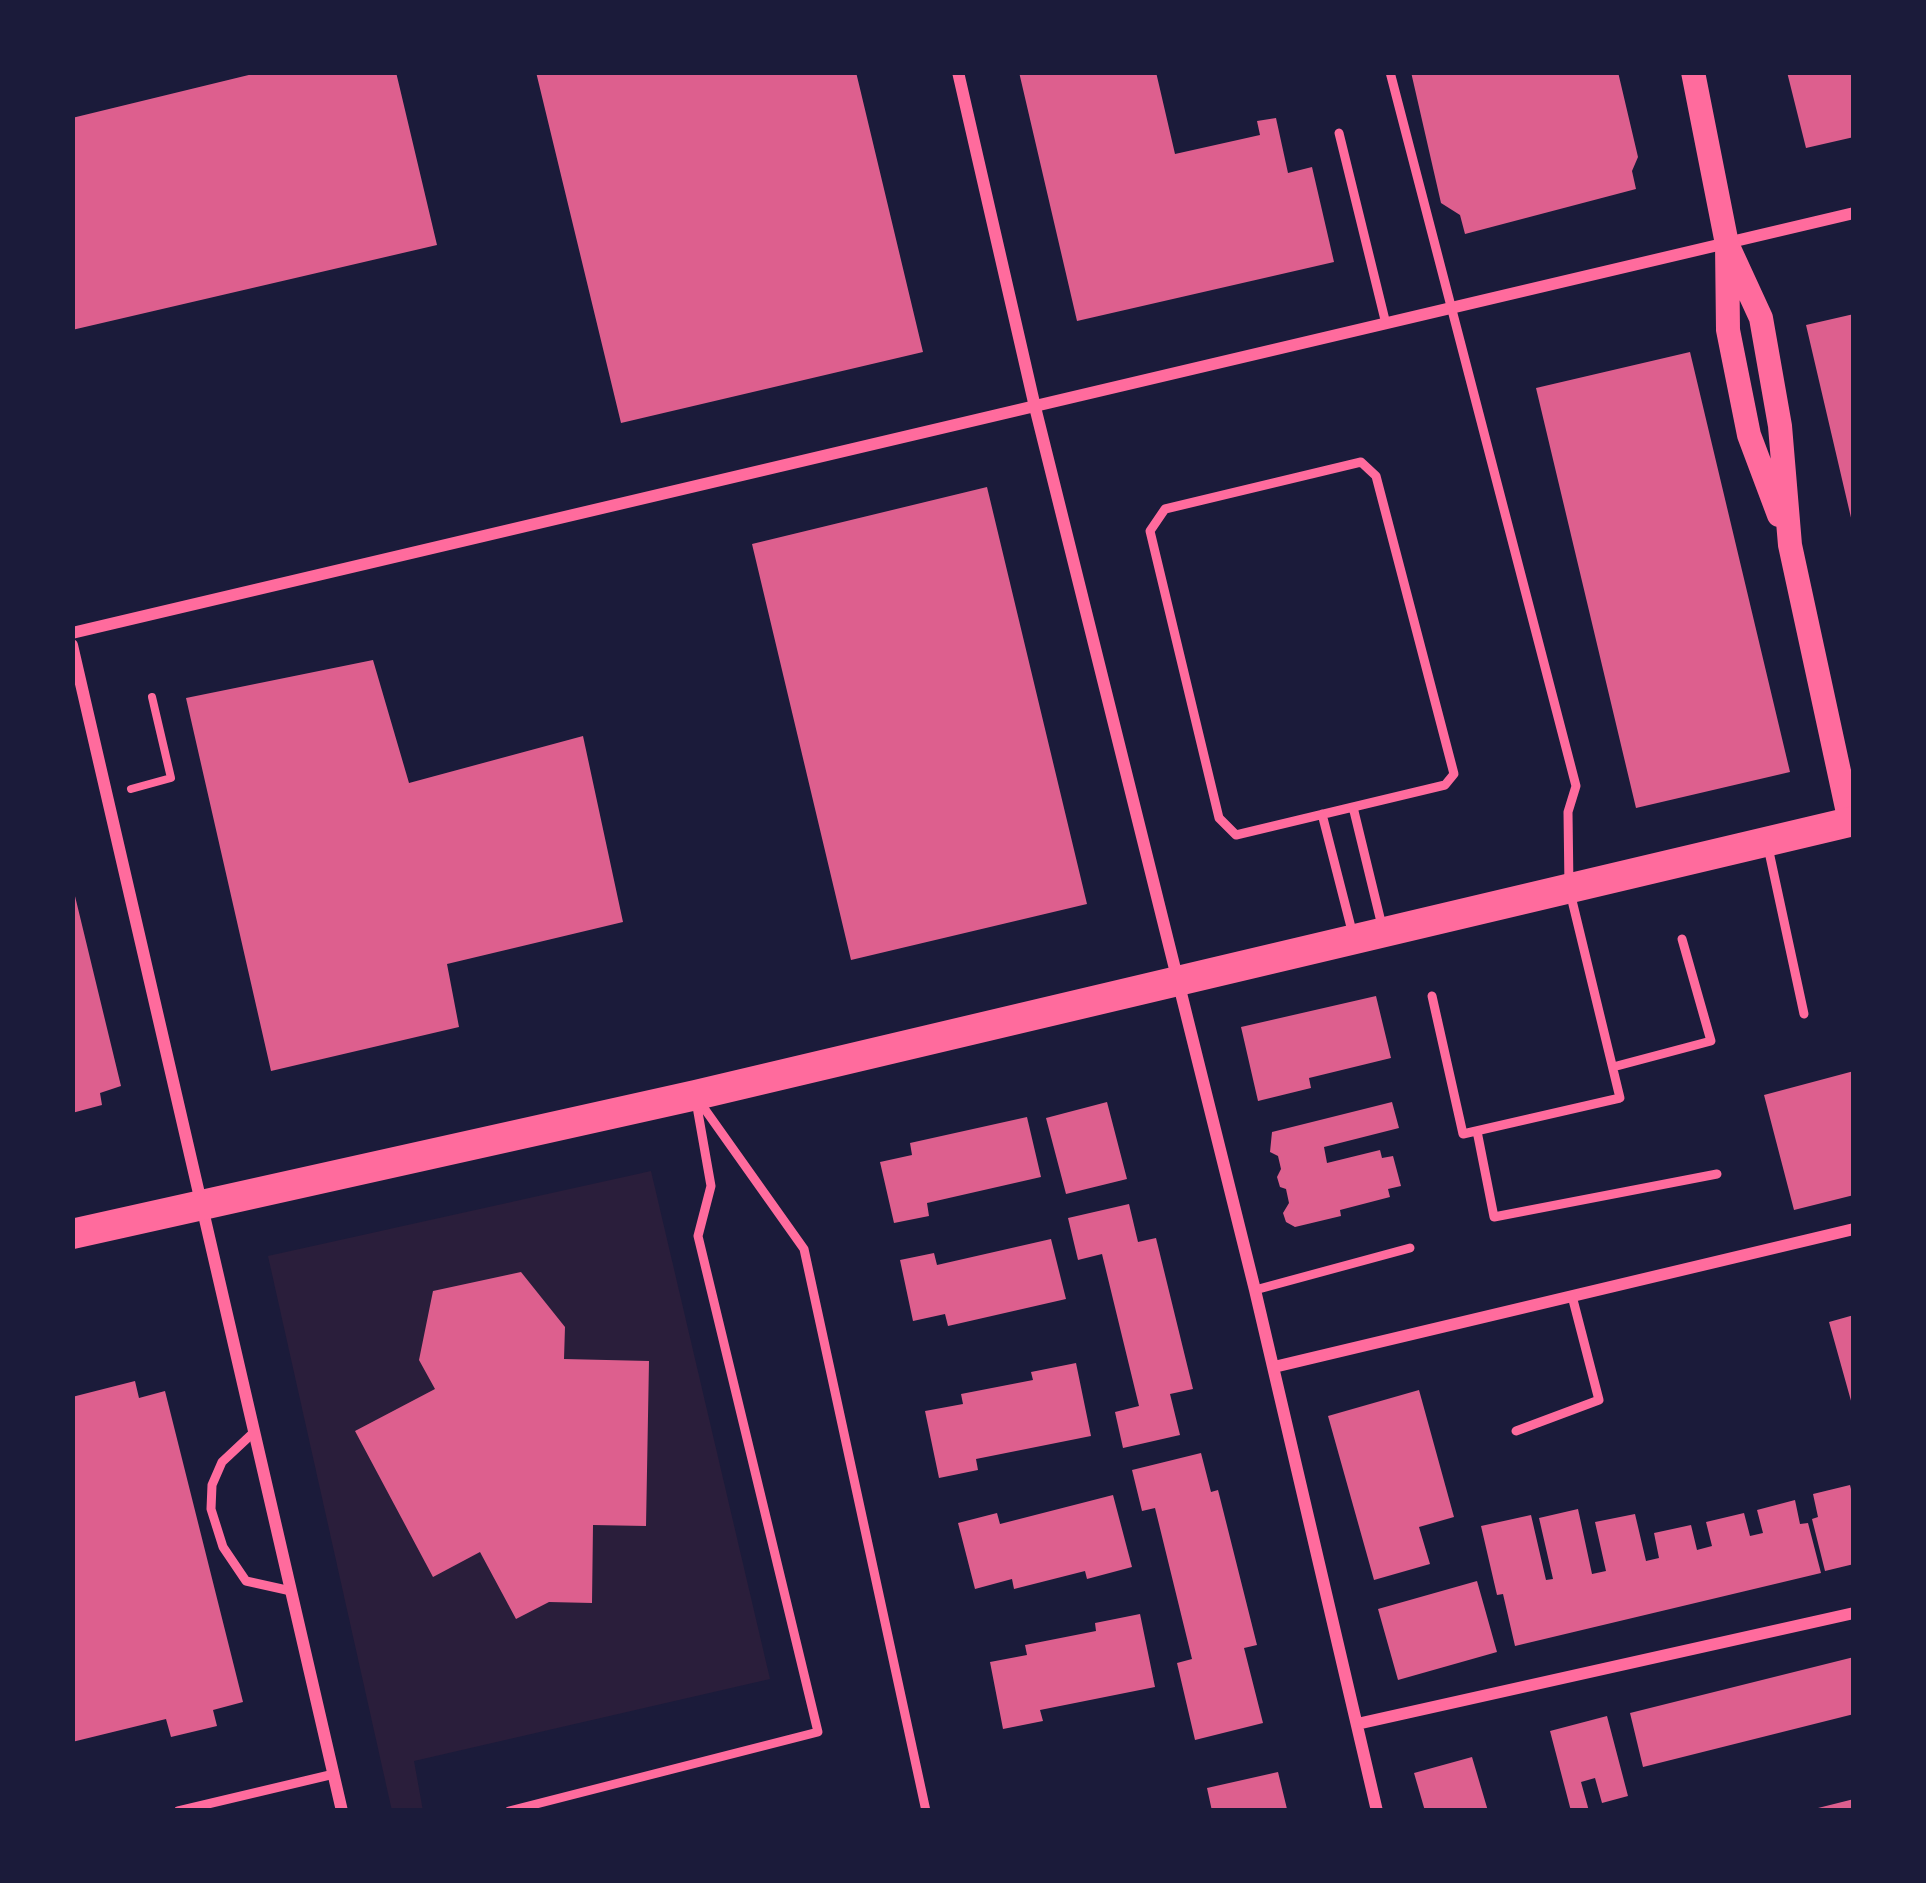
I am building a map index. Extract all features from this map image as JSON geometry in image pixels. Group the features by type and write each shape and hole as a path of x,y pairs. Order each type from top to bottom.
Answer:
{"main road":[{"path":"72,1234 695,1095 1852,821 1790,545 1780,426 1761,318 1727,244 1693,72"}],"street":[{"path":"958,72 1035,407 1274,1367 1377,1811"},
{"path":"72,633 1854,213"},
{"path":"72,646 342,1811"},
{"path":"1274,1367 1854,1228"},
{"path":"1357,1724 1854,1613"}],"lane":[{"path":"1390,72 1576,786 1568,812 1570,888 1620,1098 1462,1134 1432,996"},
{"path":"1339,133 1386,324"},
{"path":"1361,463 1376,476 1454,774 1445,785 1353,807 1235,835 1219,818 1150,531 1165,509 1361,463"},
{"path":"1353,807 1369,936"},
{"path":"1322,814 1369,936"},
{"path":"1767,842 1804,1014"},
{"path":"1613,1067 1711,1041 1682,939"},
{"path":"509,1811 818,1732 698,1236 711,1186 695,1095"},
{"path":"695,1095 804,1249 926,1811"},
{"path":"1477,1131 1495,1216 1717,1174"},
{"path":"1255,1290 1410,1248"},
{"path":"1516,1431 1599,1400 1572,1296"},
{"path":"253,1433 222,1462 212,1484 211,1509 223,1547 246,1581 291,1592"},
{"path":"178,1811 334,1774"}],"path":[{"path":"112,794 171,778 152,697"}],"shaded area":[{"path":"651,1171 770,1679 414,1761 423,1811 392,1811 268,1256"}],"building":[{"path":"261,72 396,72 437,245 72,330 72,118"},
{"path":"536,72 856,72 923,352 621,423"},
{"path":"1019,72 1156,72 1175,154 1260,135 1257,121 1276,118 1288,173 1312,167 1334,262 1077,321"},
{"path":"1411,72 1618,72 1638,157 1632,171 1636,189 1465,234 1460,215 1441,203"},
{"path":"1787,72 1854,72 1854,137 1806,148"},
{"path":"1854,314 1854,522 1852,522 1806,325"},
{"path":"1690,352 1790,772 1636,808 1536,388"},
{"path":"987,487 1087,904 851,960 752,544"},
{"path":"373,660 409,783 583,736 623,922 447,964 459,1027 271,1071 186,698"},
{"path":"74,892 121,1086 100,1093 102,1105 72,1113"},
{"path":"1376,996 1391,1058 1309,1078 1311,1088 1258,1101 1241,1027"},
{"path":"1854,1071 1854,1195 1794,1210 1764,1095"},
{"path":"1107,1102 1127,1179 1066,1194 1046,1118"},
{"path":"1392,1102 1399,1128 1324,1147 1327,1163 1380,1150 1382,1158 1393,1156 1401,1186 1388,1189 1390,1197 1340,1210 1341,1216 1295,1227 1286,1222 1283,1213 1289,1203 1277,1177 1281,1169 1278,1156 1270,1152 1272,1132"},
{"path":"1027,1117 1041,1177 927,1203 929,1216 894,1223 880,1162 912,1155 910,1143"},
{"path":"1129,1204 1138,1242 1156,1238 1193,1389 1170,1394 1180,1435 1123,1448 1115,1412 1139,1406 1102,1254 1078,1260 1068,1218"},
{"path":"1051,1239 1066,1299 948,1326 945,1314 913,1321 900,1260 934,1253 937,1265"},
{"path":"521,1272 565,1327 564,1359 649,1361 646,1526 593,1525 592,1603 549,1602 516,1619 480,1552 433,1577 355,1431 435,1389 419,1360 433,1291"},
{"path":"1854,1315 1854,1408 1853,1408 1829,1322"},
{"path":"1076,1363 1091,1436 976,1459 978,1470 939,1478 925,1411 963,1404 961,1394 1033,1380 1031,1372"},
{"path":"135,1381 139,1398 165,1391 243,1702 213,1710 217,1726 171,1737 166,1719 72,1742 72,1397"},
{"path":"1419,1390 1454,1517 1419,1527 1430,1564 1374,1580 1328,1416"},
{"path":"1201,1453 1211,1492 1218,1490 1257,1645 1244,1648 1263,1723 1195,1740 1177,1663 1192,1659 1155,1508 1142,1511 1132,1470"},
{"path":"1850,1485 1854,1564 1825,1571 1812,1519 1818,1517 1813,1494"},
{"path":"1113,1495 1132,1567 1087,1579 1085,1571 1014,1589 1012,1579 975,1589 958,1523 997,1513 1000,1524"},
{"path":"1795,1500 1800,1524 1808,1523 1821,1573 1515,1646 1481,1526 1531,1515 1546,1580 1553,1579 1539,1518 1578,1509 1592,1574 1606,1571 1595,1522 1635,1514 1646,1561 1659,1558 1654,1533 1691,1525 1697,1550 1712,1546 1706,1522 1744,1513 1750,1536 1763,1533 1757,1510"},
{"path":"1477,1581 1497,1652 1398,1680 1378,1609"},
{"path":"1140,1614 1155,1687 1040,1710 1043,1721 1003,1729 990,1662 1027,1655 1025,1645 1096,1631 1095,1623"},
{"path":"1854,1657 1854,1714 1643,1767 1630,1713"},
{"path":"1607,1716 1628,1796 1602,1803 1595,1778 1581,1782 1589,1811 1571,1811 1550,1731"},
{"path":"1472,1757 1488,1811 1425,1811 1414,1773"},
{"path":"1278,1772 1287,1809 1212,1811 1207,1788"},
{"path":"1854,1799 1854,1811 1814,1811 1814,1809"}]}
